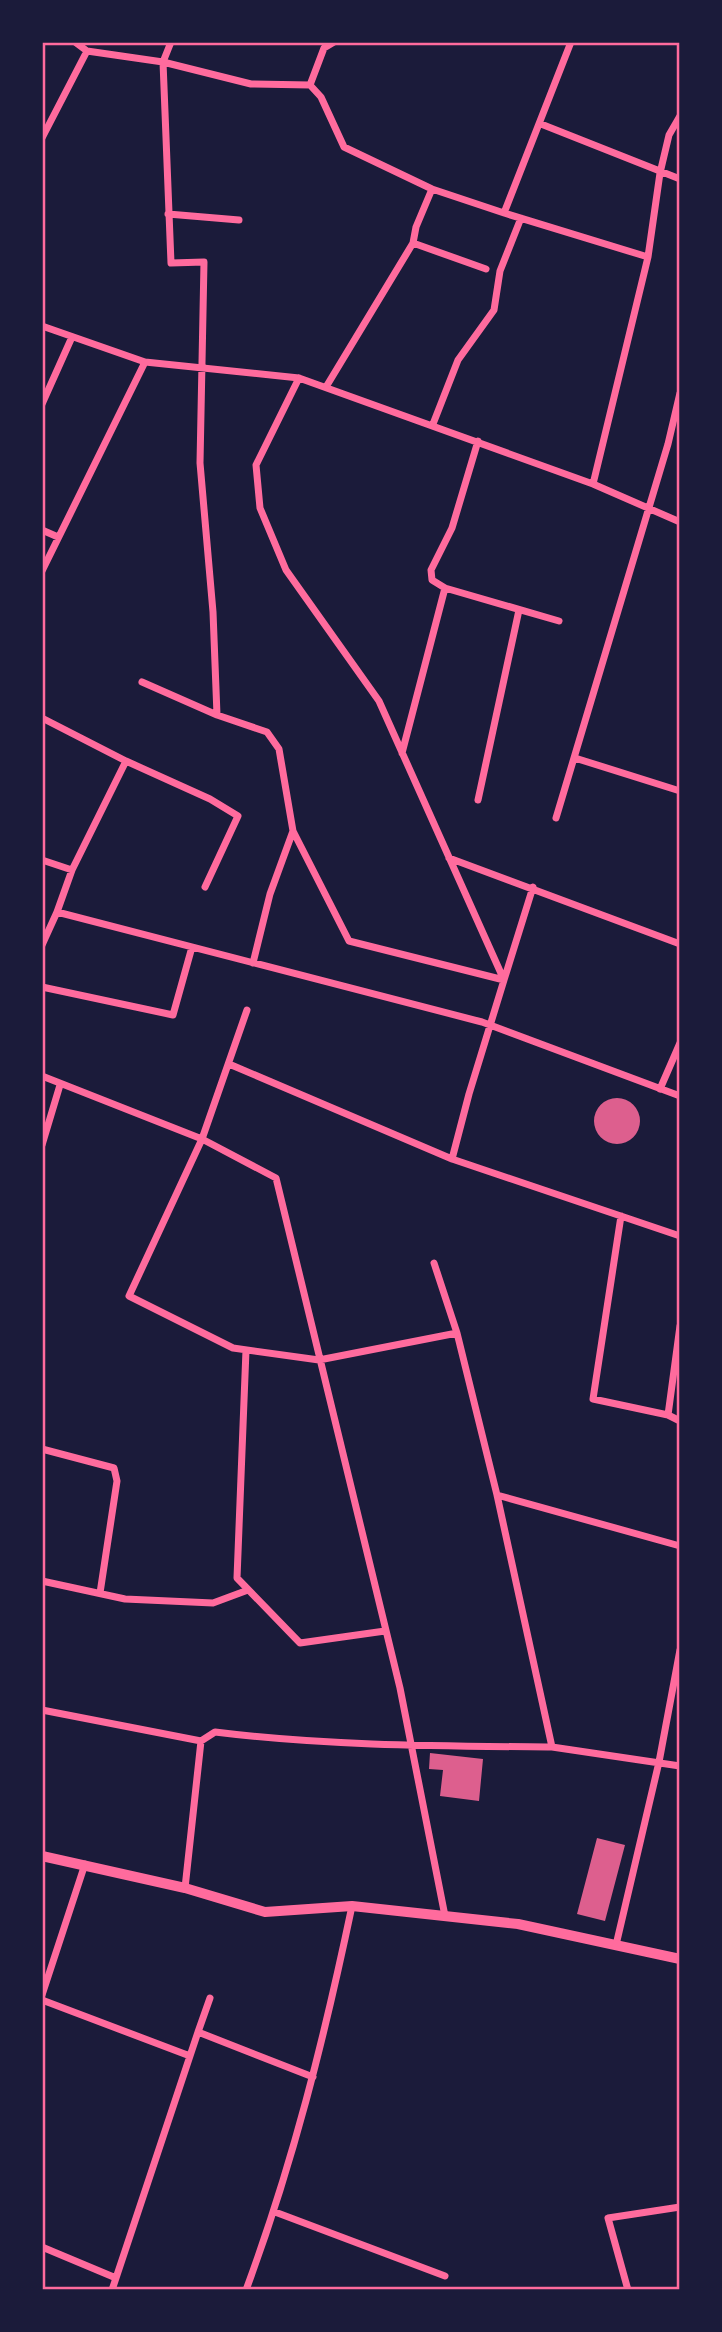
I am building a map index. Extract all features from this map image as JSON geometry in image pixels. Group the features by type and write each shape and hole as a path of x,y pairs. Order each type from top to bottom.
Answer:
{"street":[{"path":"75,42 88,51 163,62 251,84 310,85 321,97 344,147 432,189 648,257"},
{"path":"171,42 163,62 171,262 204,262 200,463 213,612 217,715"},
{"path":"310,85 324,48 334,42"},
{"path":"504,213 571,42"},
{"path":"42,138 88,51"},
{"path":"593,484 648,257 660,173 669,135 680,116"},
{"path":"541,124 680,179"},
{"path":"326,387 413,243 416,226 432,189"},
{"path":"168,214 239,220"},
{"path":"433,424 458,360 494,310 500,271 521,218"},
{"path":"413,243 486,269"},
{"path":"42,326 145,362 299,378 433,424 593,484 680,522"},
{"path":"42,404 72,337"},
{"path":"42,571 145,362"},
{"path":"299,378 256,465 260,508 286,570 379,701 505,980"},
{"path":"556,818 680,393"},
{"path":"478,441 452,528 431,570 432,580 445,588 559,621"},
{"path":"42,530 58,537"},
{"path":"402,754 445,588"},
{"path":"478,800 519,610"},
{"path":"142,682 217,715 267,732 279,749 293,831 349,941 505,980"},
{"path":"42,718 126,761 210,799 238,816 205,887"},
{"path":"575,758 680,791"},
{"path":"42,945 72,870 126,761"},
{"path":"253,962 270,894 293,831"},
{"path":"449,858 533,887 680,944"},
{"path":"42,860 72,870"},
{"path":"453,1160 468,1094 533,887"},
{"path":"57,912 491,1026 680,1096"},
{"path":"42,987 173,1014 192,947"},
{"path":"247,1010 202,1139 129,1296 233,1348 319,1360 457,1333"},
{"path":"660,1088 680,1043"},
{"path":"229,1064 453,1160 680,1236"},
{"path":"42,1076 202,1139 276,1178 385,1631 445,1916"},
{"path":"42,1145 60,1085"},
{"path":"621,1216 593,1399 668,1415 680,1421"},
{"path":"434,1263 457,1333 552,1747"},
{"path":"668,1415 680,1326"},
{"path":"246,1350 237,1578 300,1643 385,1631"},
{"path":"42,1449 114,1468 117,1480 100,1593"},
{"path":"496,1495 680,1546"},
{"path":"42,1581 125,1599 213,1603 248,1590"},
{"path":"616,1945 659,1762 680,1650"},
{"path":"42,1710 201,1741 215,1732 282,1741 411,1746 552,1747 680,1766"},
{"path":"185,1888 201,1741"},
{"path":"42,1856 185,1888 265,1912 352,1906 518,1924 680,1959"},
{"path":"85,1864 42,1998 190,2056"},
{"path":"246,2290 275,2212 313,2077 352,1906"},
{"path":"113,2290 210,1998"},
{"path":"198,2032 313,2077"},
{"path":"628,2290 608,2218 680,2207"},
{"path":"275,2212 446,2276"},
{"path":"42,2247 116,2278"}],"building":[{"path":"617,1098 633,1105 640,1121 633,1137 617,1144 601,1137 594,1121 601,1105"},
{"path":"430,1753 483,1759 479,1801 440,1796 443,1770 429,1769"},
{"path":"597,1838 625,1845 605,1921 577,1914"}]}
